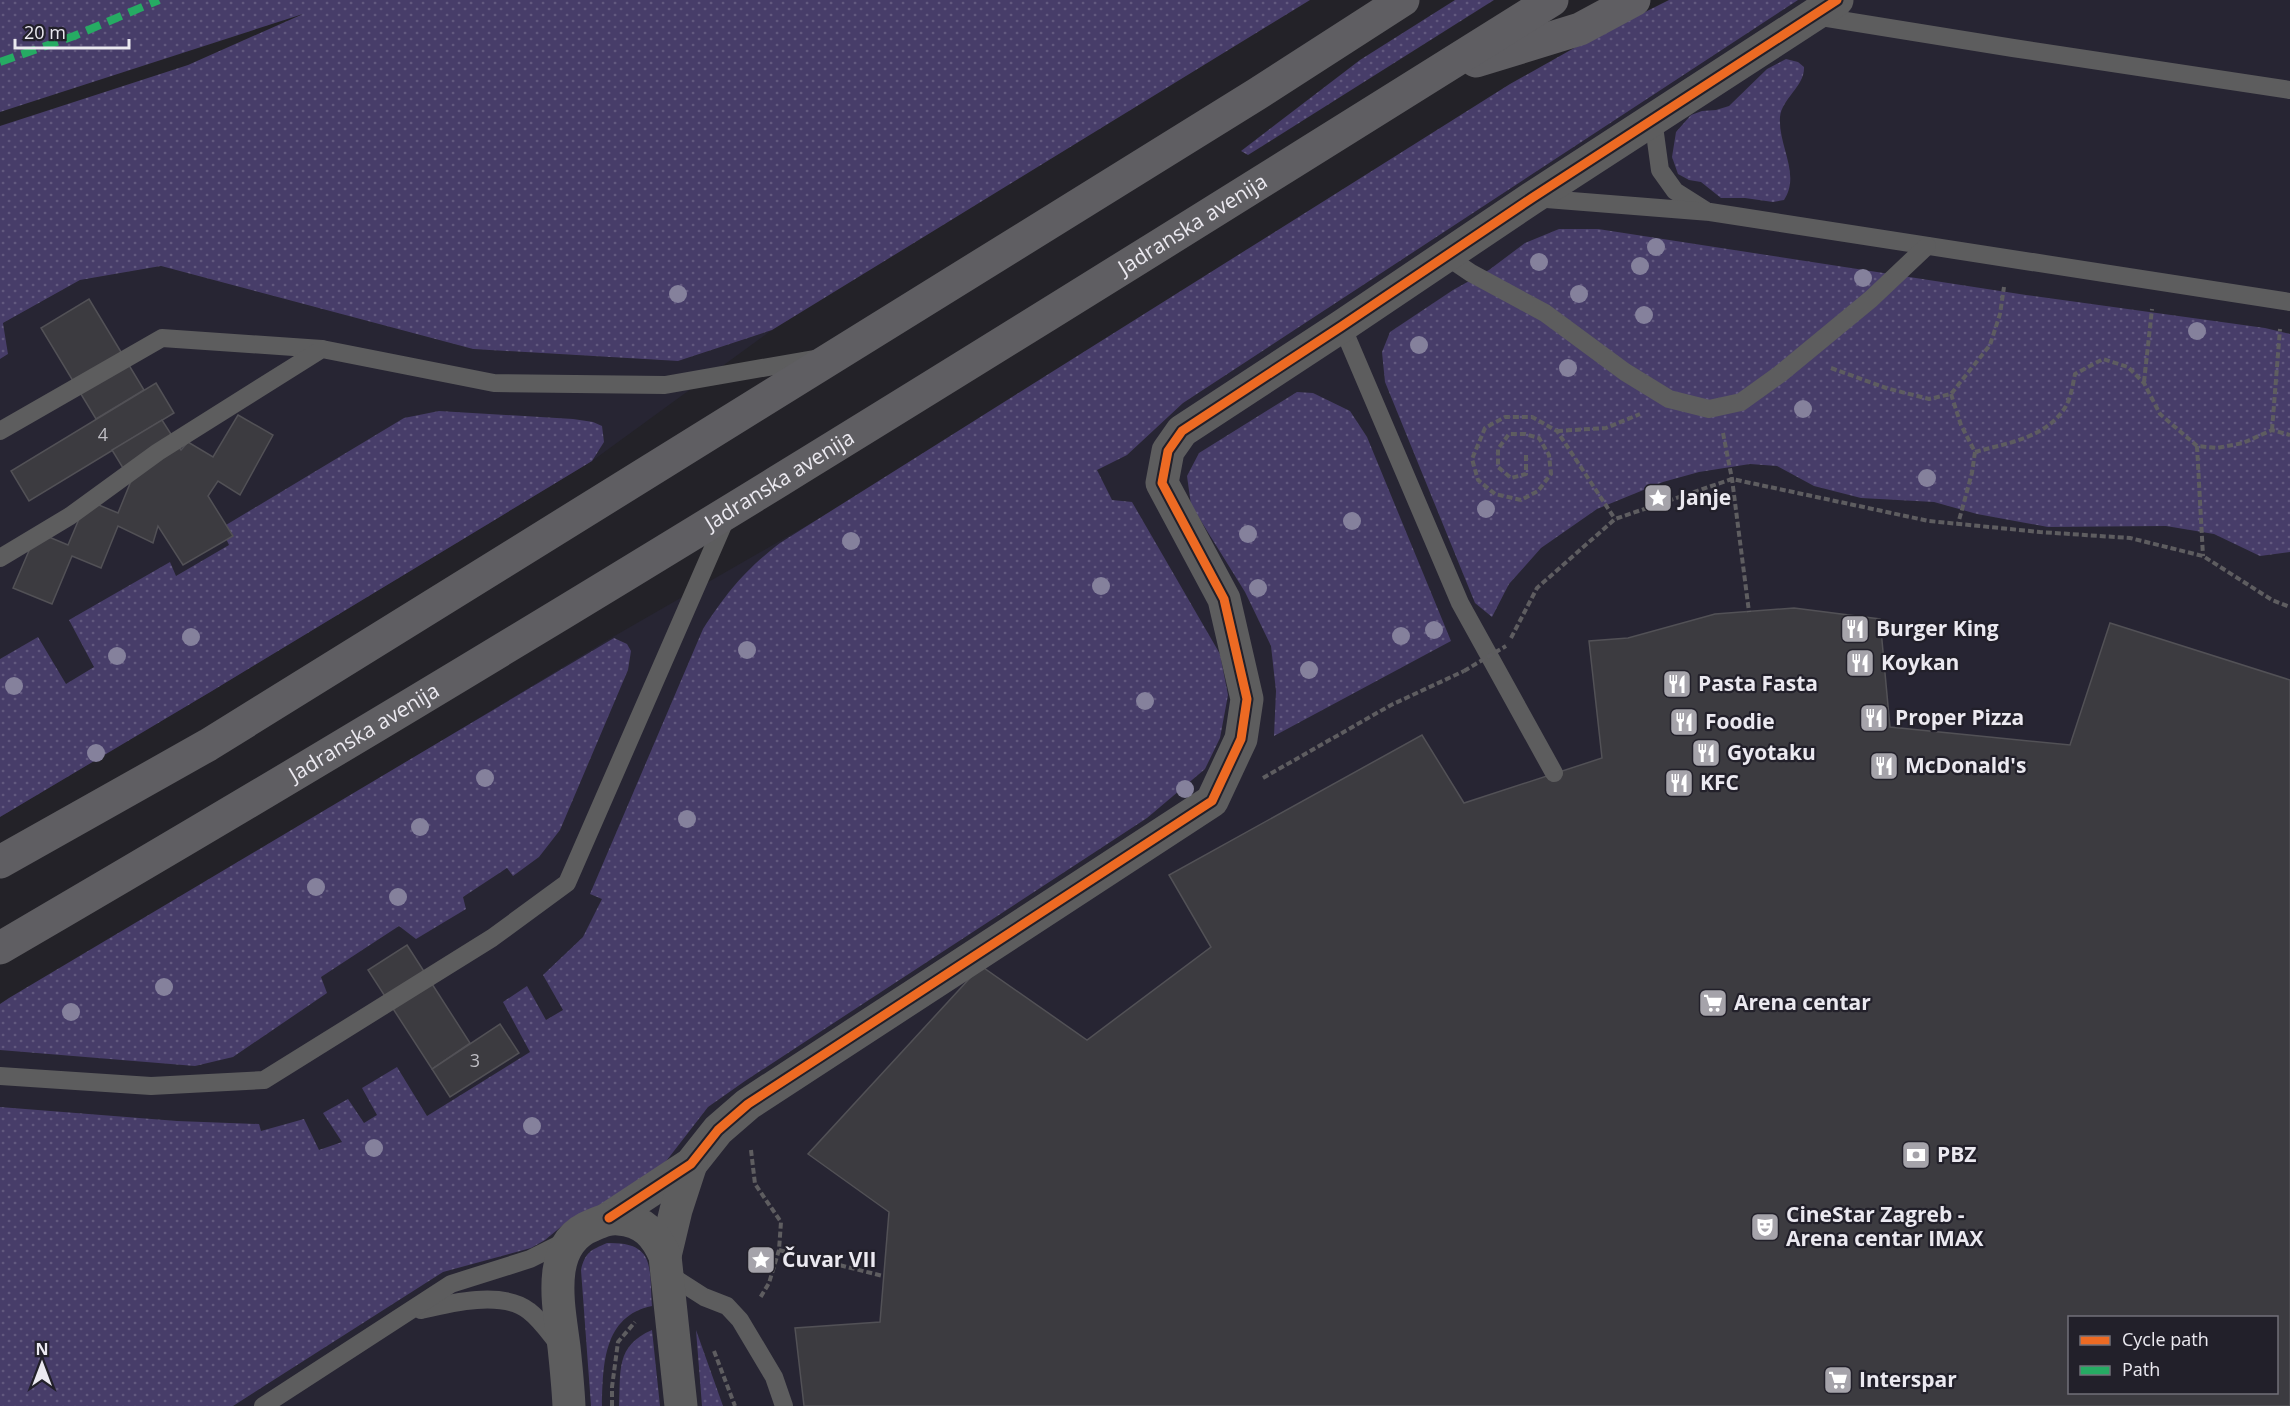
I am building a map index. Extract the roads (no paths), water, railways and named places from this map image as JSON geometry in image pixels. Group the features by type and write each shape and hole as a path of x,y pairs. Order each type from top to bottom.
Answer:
{"main road":[{"path":"0,862 208,745 837,356 1257,94 1403,0"},
{"name":"Jadranska avenija","path":"0,948 163,853 728,514 1552,0"},
{"path":"1434,74 1580,29 1634,0"}],"street":[{"path":"569,1406 557,1288 561,1258 572,1238 587,1227 609,1218 691,1164 718,1130 748,1104 1212,801 1241,739 1247,699 1224,599 1162,483 1168,451 1182,431 1342,327 1653,118 1825,8"},
{"path":"681,1406 667,1265 676,1210 691,1164"},
{"path":"609,1218 627,1220 645,1226 657,1239 667,1265"}],"lane":[{"path":"1825,8 2002,47 2290,90"},
{"path":"1653,118 1660,170 1675,191 1710,212"},
{"path":"1532,198 1710,212 2290,302"},
{"path":"1446,256 1471,273 1545,313 1625,372 1669,399 1709,409 1741,402 1780,374 1871,299 1927,246"},
{"path":"1342,327 1460,603 1554,773"},
{"path":"0,431 162,338 322,349 494,383 665,385 837,356"},
{"path":"0,558 70,516 158,452 322,349"},
{"path":"0,1076 151,1086 264,1080 492,938 567,884 728,514"},
{"path":"263,1406 451,1284 530,1259 572,1238"},
{"path":"667,1265 704,1297 726,1306 740,1320 774,1377 784,1406"},
{"path":"408,1314 453,1302 498,1299 528,1310 565,1351"}],"place":[{"name":"Janje","path":"1658,498"},
{"name":"Burger King","path":"1855,629"},
{"name":"Koykan","path":"1860,663"},
{"name":"Pasta Fasta","path":"1677,684"},
{"name":"Proper Pizza","path":"1874,718"},
{"name":"Foodie","path":"1684,722"},
{"name":"Gyotaku","path":"1706,753"},
{"name":"McDonald's","path":"1884,766"},
{"name":"KFC","path":"1679,783"},
{"name":"Arena centar","path":"1713,1003"},
{"name":"PBZ","path":"1916,1155"},
{"name":"CineStar Zagreb - Arena centar IMAX","path":"1765,1227"},
{"name":"Čuvar VII","path":"761,1260"},
{"name":"Interspar","path":"1838,1380"}]}
